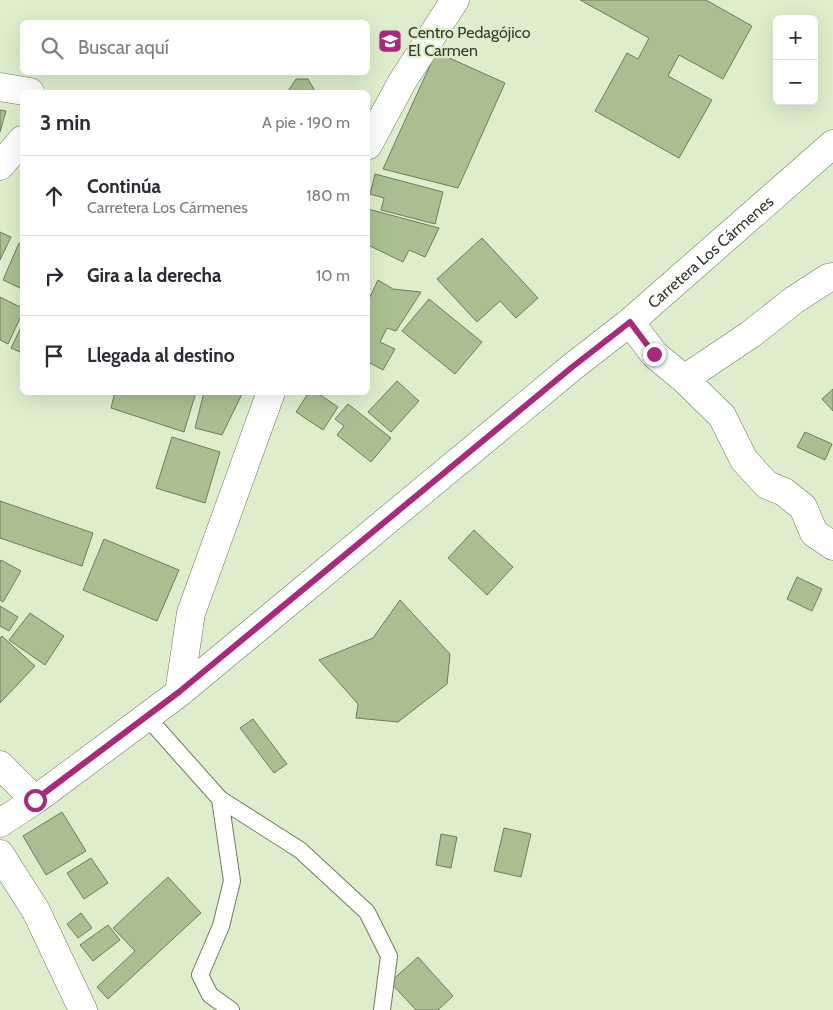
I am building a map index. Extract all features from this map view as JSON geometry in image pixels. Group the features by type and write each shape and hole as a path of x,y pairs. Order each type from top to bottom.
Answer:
{"street":[{"path":"370,141 402,82 454,0"},
{"path":"0,87 20,90"},
{"path":"0,166 20,142"},
{"name":"Carretera Los Cármenes","path":"0,823 35,800 179,692 555,380 630,322 833,144"},
{"path":"684,379 751,334 794,300 828,278 833,277"},
{"path":"630,322 654,354 684,379 722,416 744,460 767,485 784,492 803,507 814,533 833,546"},
{"path":"179,692 191,613 270,395"},
{"path":"0,765 35,800"},
{"path":"0,854 36,911 83,1010"}],"lane":[{"path":"147,717 220,799 300,850 367,912 389,956 382,1010"},
{"path":"220,799 232,881 221,926 200,975 210,994 231,1010"}],"building":[{"path":"580,0 706,0 752,26 723,79 679,55 668,76 712,100 679,158 595,111 627,53 638,59 649,38"},
{"path":"436,52 505,83 458,188 383,169"},
{"path":"296,79 308,79 314,90 289,90"},
{"path":"0,110 6,111 0,132"},
{"path":"375,174 443,192 435,224 381,210 384,198 370,194"},
{"path":"370,210 439,228 425,257 409,250 403,262 370,246"},
{"path":"0,232 11,237 0,260"},
{"path":"482,238 538,298 516,318 500,301 477,322 437,279"},
{"path":"19,243 20,288 3,280"},
{"path":"378,280 393,289 421,292 396,331 387,328 380,342 395,349 383,370 370,363 370,297"},
{"path":"0,297 20,307 20,318 8,344 0,340"},
{"path":"429,299 482,342 455,374 402,331"},
{"path":"20,329 20,352 11,348"},
{"path":"397,381 419,401 391,432 368,412"},
{"path":"833,389 833,411 822,399"},
{"path":"114,395 195,395 184,432 111,408"},
{"path":"203,395 242,395 222,435 195,428"},
{"path":"307,395 320,395 338,407 323,430 296,412"},
{"path":"348,404 391,438 371,462 337,435 344,426 335,419"},
{"path":"805,432 832,444 825,460 797,447"},
{"path":"172,437 220,452 205,503 156,488"},
{"path":"0,501 93,533 82,566 0,538"},
{"path":"474,530 513,567 487,595 448,558"},
{"path":"104,539 179,570 157,621 83,590"},
{"path":"1,560 21,571 3,602 0,600"},
{"path":"797,577 822,589 812,611 787,599"},
{"path":"400,600 450,654 447,684 398,722 356,718 358,704 319,660 373,638"},
{"path":"0,606 18,617 9,631 0,626"},
{"path":"30,613 64,636 45,665 9,640"},
{"path":"2,636 35,666 0,703 0,638"},
{"path":"253,719 287,764 274,773 240,728"},
{"path":"62,812 86,851 46,875 23,836"},
{"path":"504,828 531,834 521,877 494,871"},
{"path":"441,834 457,837 451,868 436,865"},
{"path":"91,858 108,883 84,899 67,873"},
{"path":"168,877 201,913 108,999 97,987 135,951 113,928"},
{"path":"81,913 92,928 78,938 67,924"},
{"path":"108,925 120,940 93,961 80,945"},
{"path":"418,957 453,996 438,1010 416,1010 390,982"}],"place":[{"name":"Centro Pedagójico El Carmen","path":"390,41"}],"route":[{"path":"35,800 179,692 571,368 630,322 654,354"}]}
